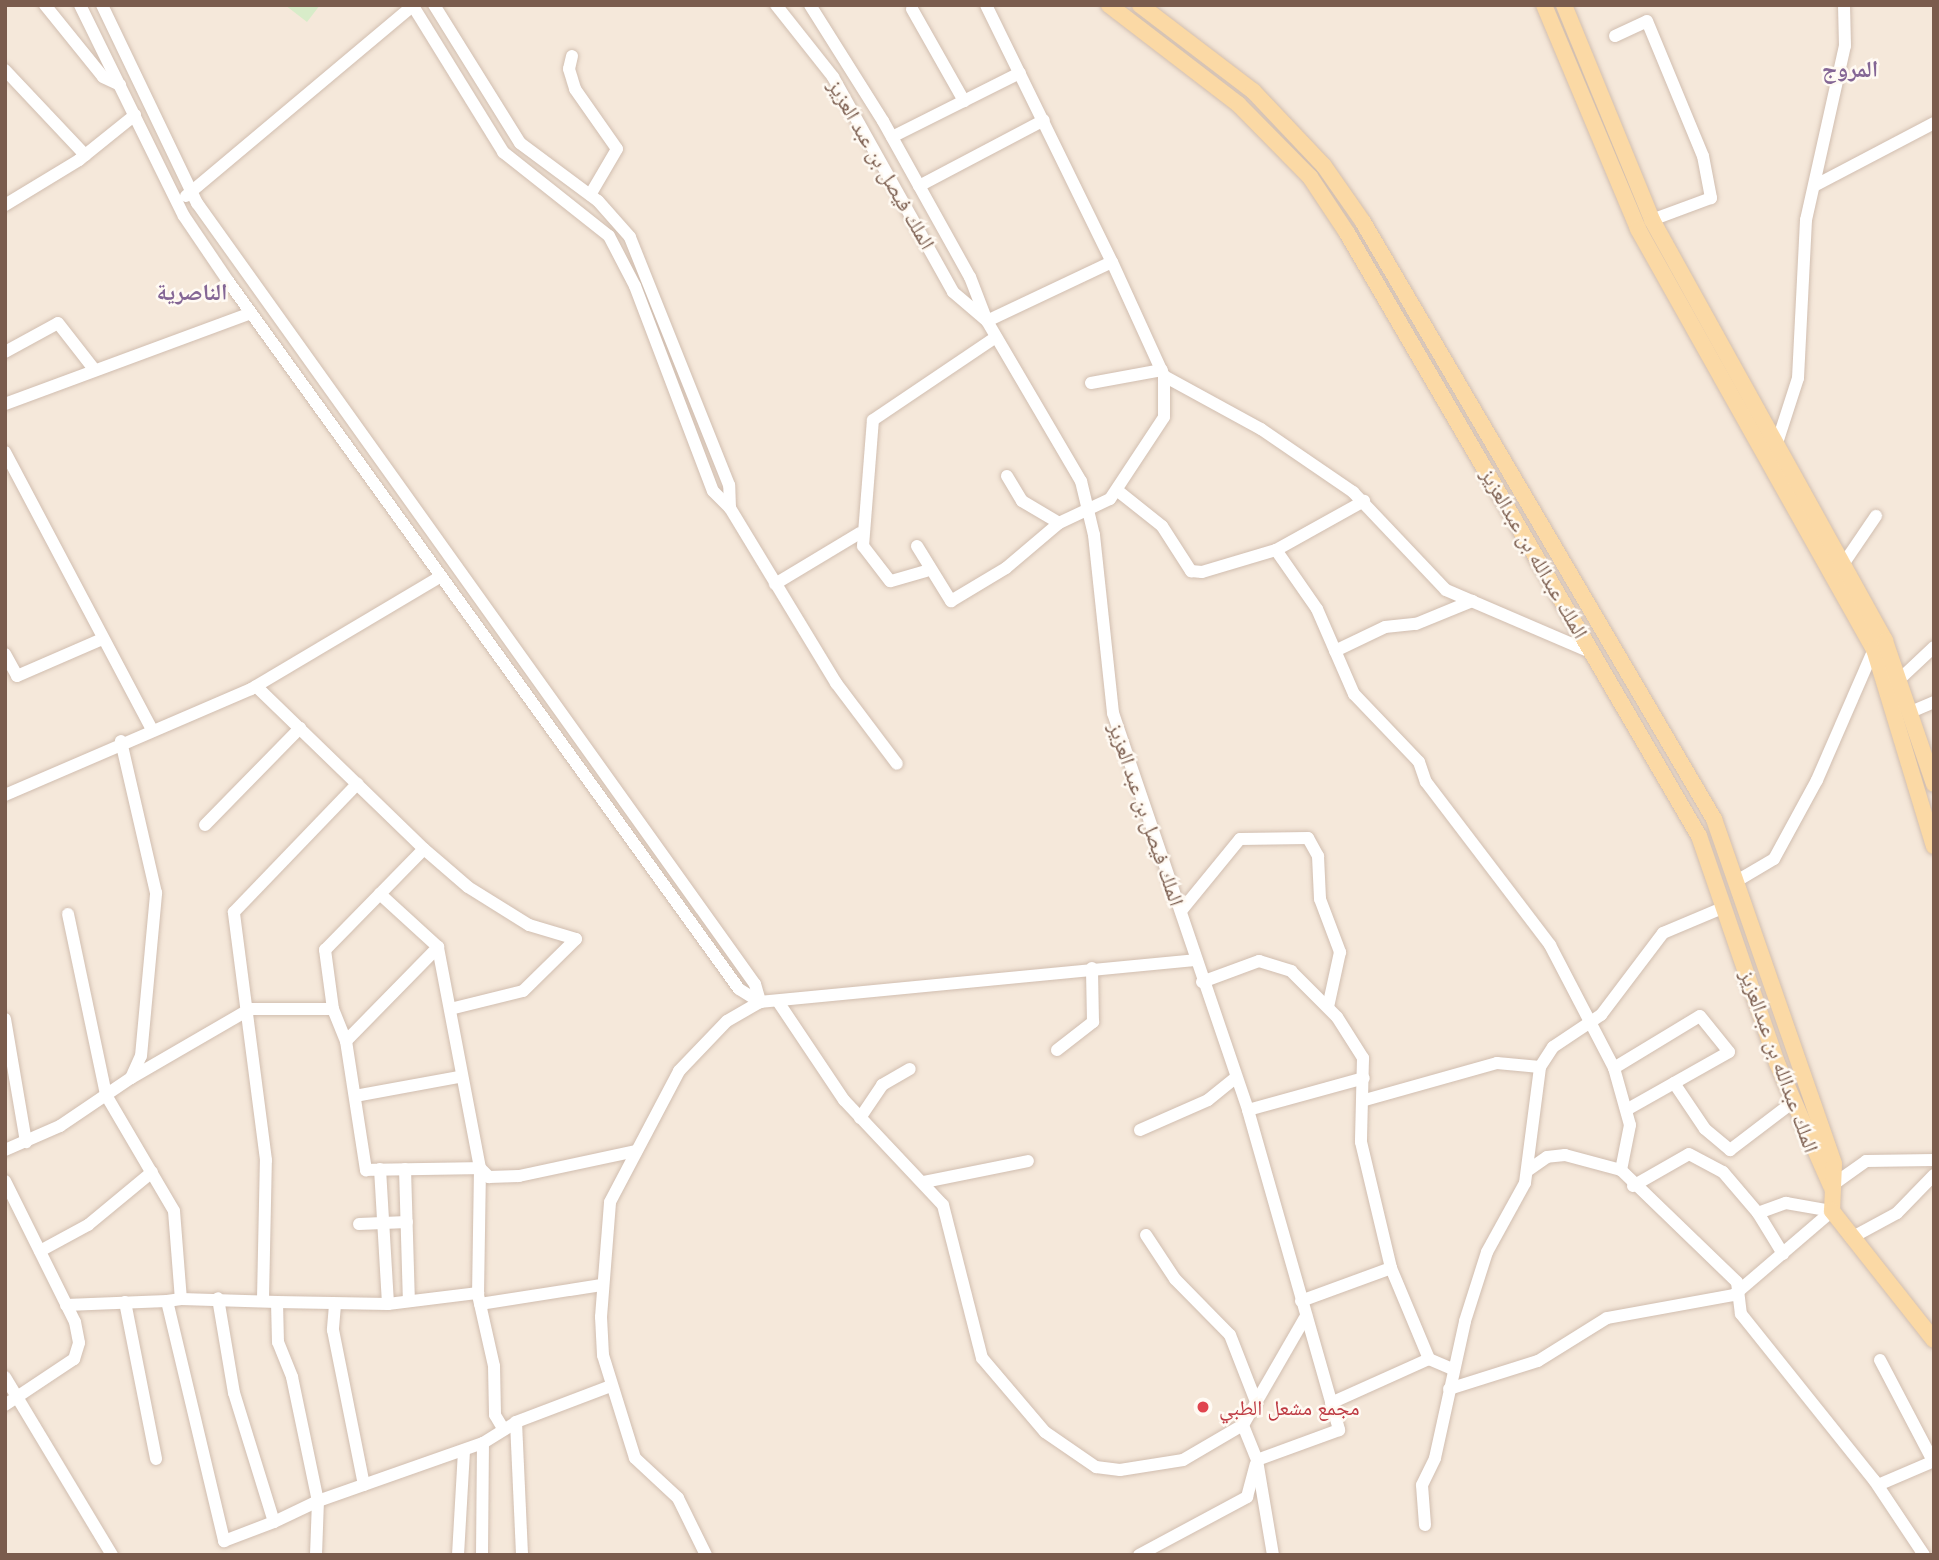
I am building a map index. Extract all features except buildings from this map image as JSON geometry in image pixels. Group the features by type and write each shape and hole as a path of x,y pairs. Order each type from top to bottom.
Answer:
{"main road":[{"name":"الملك عبدالله بن عبدالعزيز","path":"1110,5 1238,104 1310,177 1699,836 1793,1102 1831,1186"},
{"name":"الملك عبدالله بن عبدالعزيز","path":"1140,5 1253,91 1324,166 1363,222 1714,819 1834,1164 1832,1211"},
{"path":"1544,5 1559,49 1662,276 1734,393 1880,645 1902,677 1929,752 1934,784"},
{"path":"1564,5 1576,43 1652,220 1778,440 1844,563 1880,645 1934,846"},
{"path":"1559,49 1576,43"},
{"path":"1832,1211 1934,1340"}],"street":[{"path":"45,5 103,77 120,85"},
{"path":"80,5 178,202 251,313 739,989 760,1002 779,1003 1092,968 1194,960"},
{"path":"102,5 192,191 755,984 760,1002"},
{"path":"435,5 520,143 590,195 640,256 729,485 730,508"},
{"name":"الملك فيصل بن عبد العزيز","path":"776,5 839,88 953,292 987,321"},
{"name":"الملك فيصل بن عبد العزيز","path":"810,5 892,137 970,277 987,321 1081,481 1088,505 1113,712 1181,911 1194,960 1248,1110 1339,1430 1257,1460"},
{"path":"917,547 926,571 947,600 956,599 1059,523 1118,491 1164,417 1163,373 1112,261 986,5"},
{"path":"1778,440 1798,377 1803,257 1845,46 1844,5"},
{"path":"178,202 413,6 503,152 609,236 713,491 730,508 836,684 897,764"},
{"path":"912,9 964,101"},
{"path":"1615,36 1647,21 1703,156 1710,198 1652,220"},
{"path":"572,55 569,69 575,89 617,149 590,195"},
{"path":"5,70 85,155"},
{"path":"892,137 1020,73"},
{"path":"5,205 85,155 135,115"},
{"path":"919,186 1044,120"},
{"path":"1816,185 1934,123"},
{"path":"987,321 1112,261"},
{"path":"5,404 251,313"},
{"path":"5,352 58,323 94,369"},
{"path":"926,571 890,581 869,558 860,533 871,493 876,414 996,337"},
{"path":"1091,383 1163,373 1261,429 1364,501 1430,577 1472,601 1593,653"},
{"path":"5,452 151,728"},
{"path":"1007,476 1022,501 1059,523"},
{"path":"1118,491 1162,526 1191,571 1215,570 1276,550 1364,501"},
{"path":"1844,563 1876,516"},
{"path":"775,584 860,533"},
{"path":"1276,550 1317,609 1354,694 1419,762 1426,782 1550,946 1587,1027 1614,1068 1628,1109 1620,1170"},
{"path":"5,795 121,741 256,686 440,577"},
{"path":"1335,651 1385,627 1416,624 1472,601"},
{"path":"5,654 17,676 102,639"},
{"path":"1735,882 1774,859 1817,780 1880,645"},
{"path":"1902,677 1934,647"},
{"path":"256,686 468,887 530,925 576,939 523,991 450,1009"},
{"path":"1913,711 1934,702"},
{"path":"205,825 300,728"},
{"path":"121,741 156,893 141,1056 131,1078"},
{"path":"263,1298 266,1160 242,1013 234,912 357,784"},
{"path":"1181,911 1240,839 1308,838 1318,856 1320,899 1340,952 1328,1007"},
{"path":"425,849 325,950 332,1009 345,1041 366,1170 480,1168 489,1177 519,1176 636,1150"},
{"path":"380,894 438,947 459,1077 480,1168 479,1298 494,1366 495,1415 504,1430"},
{"path":"1425,1525 1422,1485 1435,1458 1452,1369 1487,1252 1527,1171 1540,1067 1553,1047 1587,1027 1663,933 1725,907"},
{"path":"68,914 106,1095 174,1211 181,1299"},
{"path":"345,1041 438,947"},
{"path":"1202,982 1259,961 1291,971 1328,1007 1363,1058 1365,1100 1361,1142 1391,1268 1429,1359 1452,1369"},
{"path":"1057,1049 1093,1021 1092,968"},
{"path":"706,1555 678,1498 635,1458 611,1386 603,1354 602,1285 610,1202 679,1071 727,1021 760,1002"},
{"path":"779,1003 860,1118 924,1182 943,1205 954,1234 982,1358 1020,1406 1072,1454 1120,1471 1178,1462 1243,1425 1255,1399 1306,1316"},
{"path":"5,1150 26,1142 242,1013 332,1009"},
{"path":"1614,1068 1700,1016 1728,1052 1628,1109"},
{"path":"5,1019 26,1142"},
{"path":"1365,1100 1497,1063 1540,1067"},
{"path":"860,1118 882,1085 910,1069"},
{"path":"355,1096 459,1077"},
{"path":"1140,1130 1208,1100 1236,1077"},
{"path":"1248,1110 1364,1078"},
{"path":"1674,1083 1705,1129 1730,1150"},
{"path":"1723,1172 1730,1150 1793,1102"},
{"path":"1633,1186 1689,1154 1723,1172 1758,1213 1783,1254"},
{"path":"1527,1171 1547,1157 1565,1155 1620,1170 1633,1186 1656,1199 1737,1282 1734,1295 1741,1314 1878,1485 1924,1555"},
{"path":"1831,1186 1866,1161 1934,1160"},
{"path":"924,1182 1028,1161"},
{"path":"405,1169 409,1301"},
{"path":"380,1170 388,1304"},
{"path":"40,1251 88,1225 152,1172"},
{"path":"1851,1238 1897,1213 1934,1175"},
{"path":"5,1181 66,1305 79,1343 74,1359 11,1402"},
{"path":"1758,1213 1786,1203 1832,1211"},
{"path":"1449,1389 1538,1361 1607,1318 1734,1295 1832,1211"},
{"path":"359,1224 407,1222"},
{"path":"1146,1235 1175,1279 1230,1335 1255,1399"},
{"path":"1301,1301 1391,1268"},
{"path":"66,1305 218,1298 263,1298 277,1302 335,1305 388,1304 602,1285"},
{"path":"218,1298 234,1393 274,1522"},
{"path":"167,1301 224,1541 318,1501 482,1443 516,1422 611,1386"},
{"path":"125,1302 156,1459"},
{"path":"277,1302 278,1342 292,1377 318,1501 316,1555"},
{"path":"335,1305 333,1330 364,1485"},
{"path":"1331,1403 1429,1359"},
{"path":"1878,1485 1933,1461 1880,1360"},
{"path":"5,1377 11,1402 112,1555"},
{"path":"516,1422 522,1555"},
{"path":"1243,1425 1257,1460 1273,1555"},
{"path":"482,1443 482,1555"},
{"path":"458,1555 464,1450"},
{"path":"1139,1555 1247,1497 1257,1460"}],"shaded area":[{"path":"5,5 1934,5 1934,1555 5,1555"}],"green space":[{"path":"285,5 320,5 307,22"}],"place":[{"name":"مجمع مشعل الطبي","path":"1203,1407"}],"district":[{"name":"المروج","path":"1850,68"},
{"name":"الناصرية","path":"192,291"}]}
